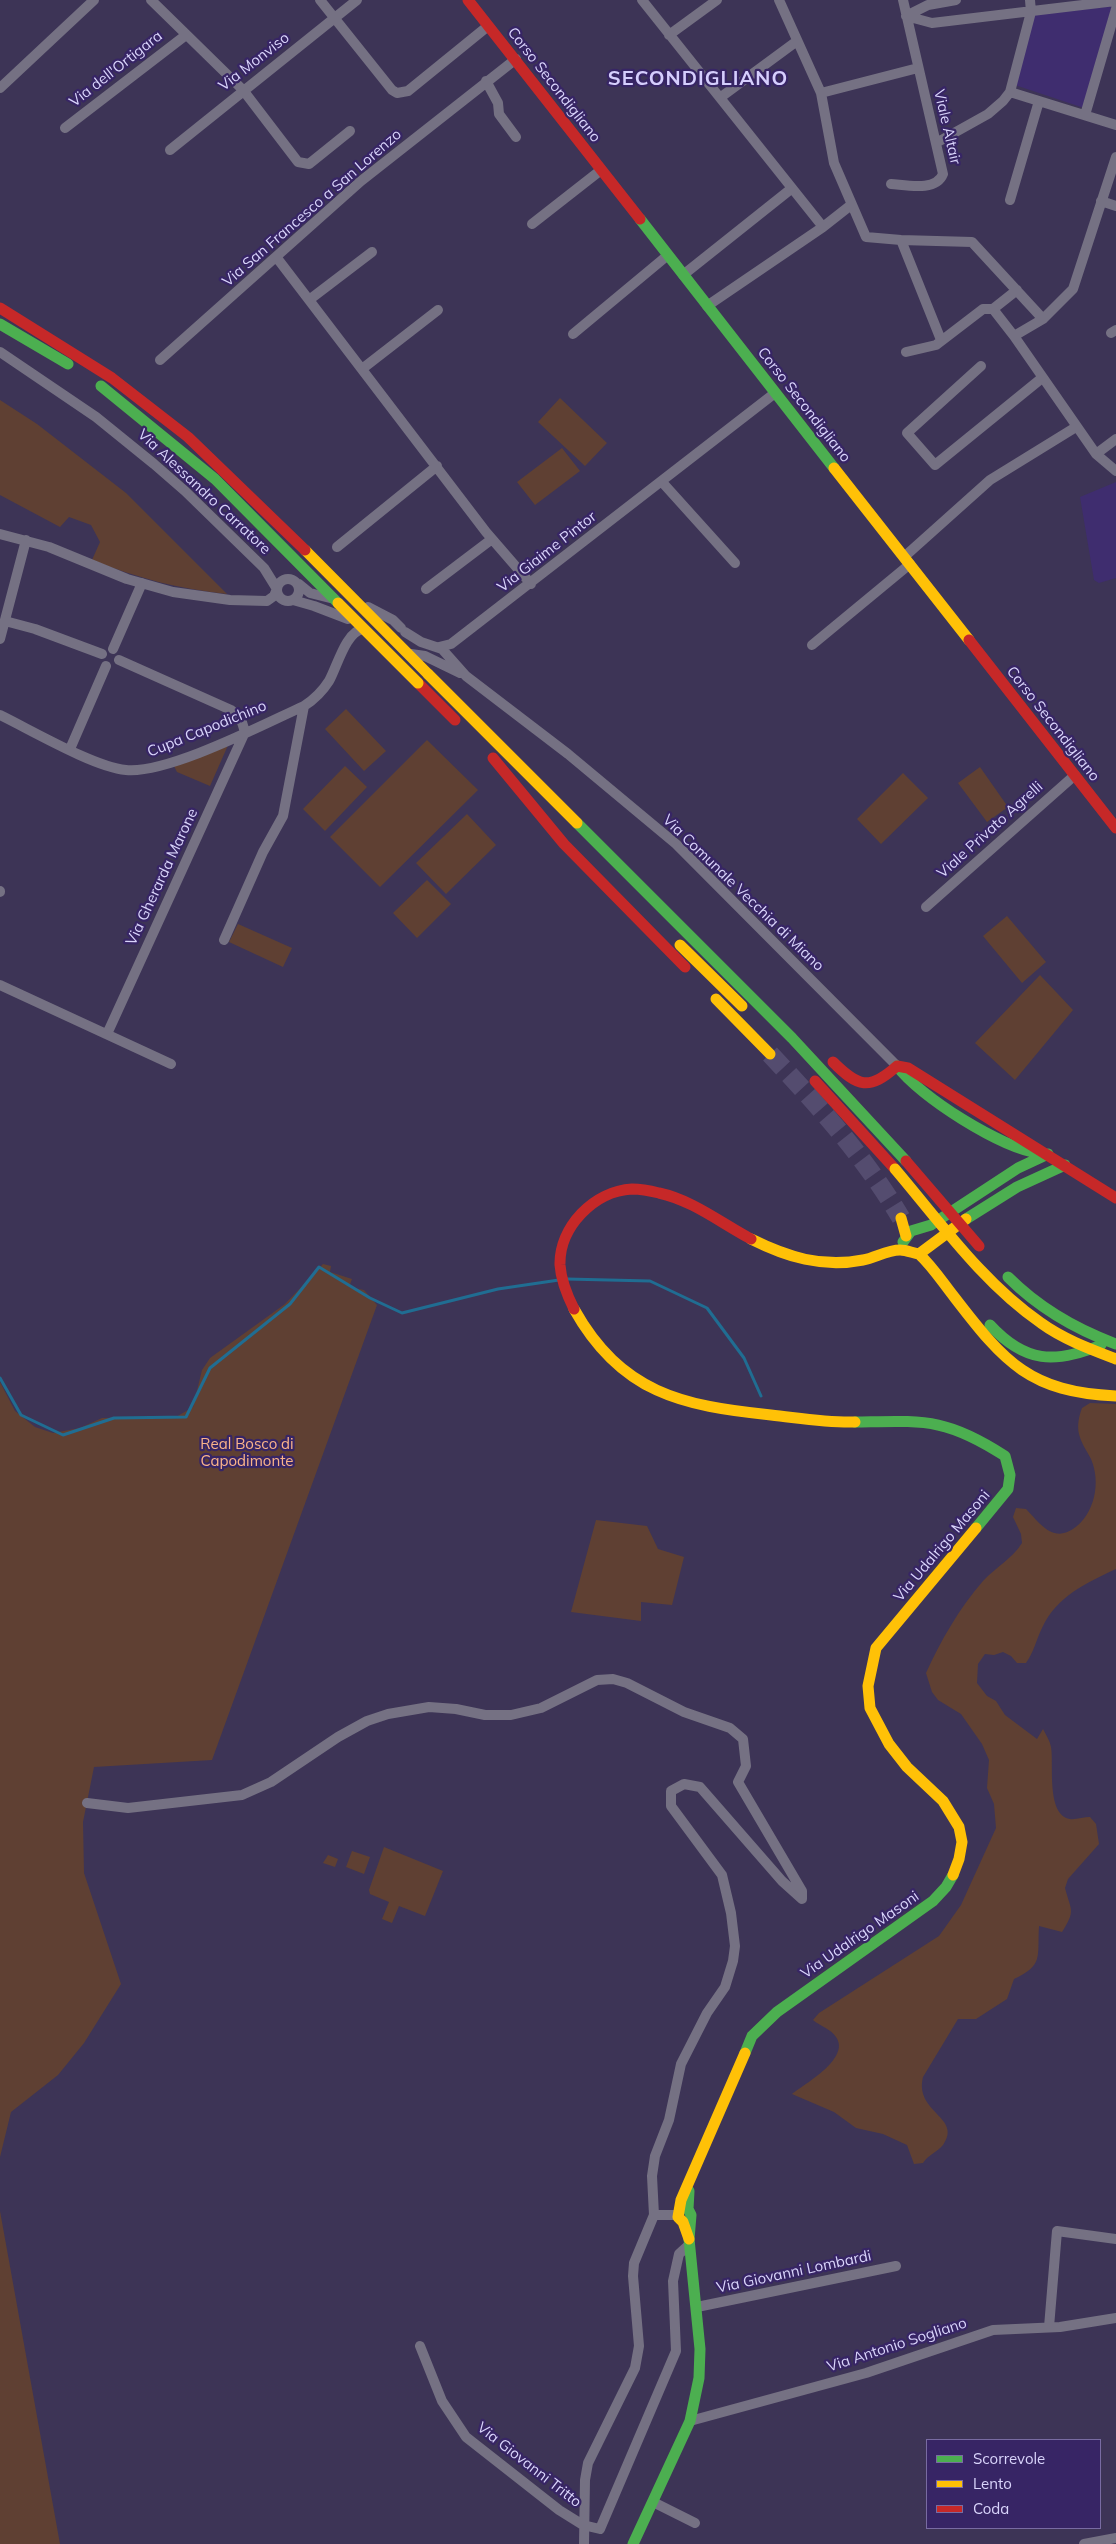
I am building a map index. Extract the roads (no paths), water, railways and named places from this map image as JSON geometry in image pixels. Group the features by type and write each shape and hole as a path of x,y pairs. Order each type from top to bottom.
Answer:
{"main road":[{"name":"Corso Secondigliano","path":"468,0 1116,828"},
{"path":"0,308 64,346 112,378 188,438 259,503 799,1045 906,1161 986,1254"},
{"path":"0,324 85,375 150,424 215,479 466,730"},
{"path":"503,749 591,821 611,840"},
{"path":"695,978 564,844 490,754 750,1015"},
{"path":"709,992 770,1054"},
{"path":"768,998 803,1032"},
{"path":"823,1053 851,1080 862,1085 877,1082 897,1066"},
{"name":"Via Comunale Vecchia di Miano","path":"897,1066 900,1073 913,1084 1015,1148 1048,1154"},
{"name":"Via Comunale Vecchia di Miano","path":"897,1066 908,1068 974,1112 1048,1154 1116,1198"},
{"path":"808,1074 895,1169 958,1242 1010,1297 1040,1323 1082,1346 1116,1358"},
{"path":"1015,1148 1020,1154 1021,1160 1018,1168"},
{"path":"1048,1154 1025,1181 933,1249 927,1250 923,1257 999,1354 1021,1372 1068,1392 1085,1395 1116,1396"},
{"name":"Via Udalrigo Masoni","path":"683,2216 680,2200 690,2183 752,2036 777,2012 933,1901 945,1890 951,1881 961,1853 961,1829 948,1807 896,1755 869,1707 869,1676 876,1648 1008,1490 1010,1476 1006,1456 976,1436 938,1424 898,1419 839,1422 706,1408 674,1399 649,1387 618,1367 580,1320 565,1289 560,1263 567,1233 580,1214 598,1200 632,1189 654,1190 677,1198 764,1248 799,1259 851,1262 894,1250 907,1242 911,1231 921,1230 1018,1168 1048,1154"},
{"path":"1025,1181 1065,1165"},
{"path":"901,1218 907,1242"},
{"path":"921,1230 928,1236 933,1249 1002,1340 1023,1352 1034,1357 1060,1359 1084,1353 1116,1338"},
{"name":"Via Udalrigo Masoni","path":"907,1242 923,1257"},
{"path":"999,1268 1011,1281 1048,1312 1088,1334 1116,1344"},
{"path":"633,2544 690,2421 699,2378 698,2307 690,2242 683,2216"}],"street":[{"path":"0,88 94,0"},
{"path":"151,0 243,90 298,162 309,164 350,130"},
{"path":"320,0 392,90 397,93 408,91 488,26"},
{"name":"Via Monviso","path":"170,150 357,0"},
{"path":"642,0 722,97 791,189 824,227"},
{"path":"669,35 717,0"},
{"path":"779,0 821,93 834,163 866,237 972,242 1043,319"},
{"name":"Viale Altair","path":"891,184 925,186 938,181 943,174 903,0"},
{"path":"919,0 942,2"},
{"path":"906,16 919,9 956,0"},
{"path":"936,143 988,114 1010,92 1031,12 1030,0"},
{"path":"906,16 932,23 1116,1"},
{"path":"1085,115 1116,9"},
{"name":"Via dell'Ortigara","path":"65,128 186,35"},
{"path":"722,97 797,41"},
{"name":"Via San Francesco a San Lorenzo","path":"160,360 362,181 516,59"},
{"path":"821,93 918,68"},
{"path":"486,81 498,103 499,114 516,137"},
{"path":"1010,92 1116,125"},
{"path":"1010,200 1039,101"},
{"path":"1014,336 1043,319 1073,289 1116,157"},
{"path":"532,224 601,170"},
{"path":"683,275 791,189"},
{"path":"1101,201 1116,206"},
{"path":"707,306 824,227 851,205"},
{"path":"901,240 941,340"},
{"path":"309,300 372,252"},
{"path":"573,334 668,256"},
{"path":"277,258 492,539 531,584"},
{"path":"906,352 936,345 983,309 993,309 1017,290"},
{"path":"993,309 1096,454 1116,471"},
{"path":"362,369 438,310"},
{"name":"Via Alessandro Carratore","path":"0,352 58,389 125,439 185,491 264,568 277,589"},
{"path":"981,366 907,433 935,465 1042,378"},
{"name":"Via Giaime Pintor","path":"436,660 443,658 445,648 531,584 775,393"},
{"path":"812,645 907,560 990,480 1076,427"},
{"path":"1096,454 1116,438"},
{"path":"337,546 437,466"},
{"path":"662,482 735,563"},
{"path":"0,534 26,540 142,584 173,592 232,600 267,601 274,596 279,582 286,578 293,579 299,584 300,592 293,600 282,599 277,589"},
{"path":"426,590 492,539"},
{"path":"0,639 26,540"},
{"name":"Via Alessandro Carratore","path":"264,568 286,578"},
{"path":"113,649 142,584"},
{"name":"Via Comunale Vecchia di Miano","path":"299,584 317,596 373,609 421,642 445,648 466,676"},
{"name":"Via Comunale Vecchia di Miano","path":"293,600 345,618 363,629 375,643 379,653 388,658 400,656 404,653 436,660 466,676 568,754 676,844 897,1066"},
{"path":"5,621 42,632 102,654"},
{"path":"375,643 377,633 385,626 396,625 403,630 408,642 404,653"},
{"name":"Cupa Capodichino","path":"0,715 70,749 115,768 140,770 164,765 245,732 316,699 330,680 353,632 363,629"},
{"path":"106,649 113,649 119,654 119,660 114,666 106,666 102,662 102,654 106,649"},
{"path":"119,660 231,710 241,719 245,732"},
{"path":"70,749 106,666"},
{"path":"224,940 264,852 283,816 304,706"},
{"name":"Via Gherarda Marone","path":"107,1034 245,732"},
{"name":"Viale Privato Agrelli","path":"926,907 1075,775"},
{"path":"0,984 172,1064"},
{"path":"87,1803 128,1808 242,1795 271,1782 338,1737 367,1721 388,1714 429,1707 456,1709 484,1715 511,1715 540,1708 597,1680 613,1679 627,1683 684,1712 730,1728 743,1739 746,1766 738,1782 802,1891 802,1899 782,1881 700,1786 684,1784 672,1791 671,1806 722,1875 735,1946 725,1986 708,2013 681,2064 669,2120 655,2156 652,2176 654,2215 634,2263 633,2276 640,2346 635,2368 588,2463 583,2525 584,2544"},
{"path":"654,2215 683,2216"},
{"path":"1049,2327 1057,2232 1116,2239"},
{"path":"583,2525 600,2529 604,2523 676,2351 673,2281 678,2254 690,2242"},
{"name":"Via Giovanni Lombardi","path":"698,2307 896,2266"},
{"name":"Via Antonio Sogliano","path":"690,2421 866,2373 993,2330 1049,2327 1116,2318"},
{"name":"Via Giovanni Tritto","path":"420,2346 442,2402 466,2437 559,2510 583,2525"},
{"path":"653,2502 695,2522"},
{"path":"1084,2544 1116,2538"}],"waterway":[{"path":"0,1378 21,1415 63,1435 114,1418 186,1417 210,1368 290,1304 319,1267 370,1298 402,1313 498,1289 559,1280"},
{"path":"567,1279 650,1281 707,1308 744,1358 761,1396"}],"tunnel":[{"path":"770,1054 857,1153 901,1218"}],"district":[{"name":"SECONDIGLIANO","path":"698,79"}],"park label":[{"name":"Real Bosco di Capodimonte","path":"247,1452"}]}
